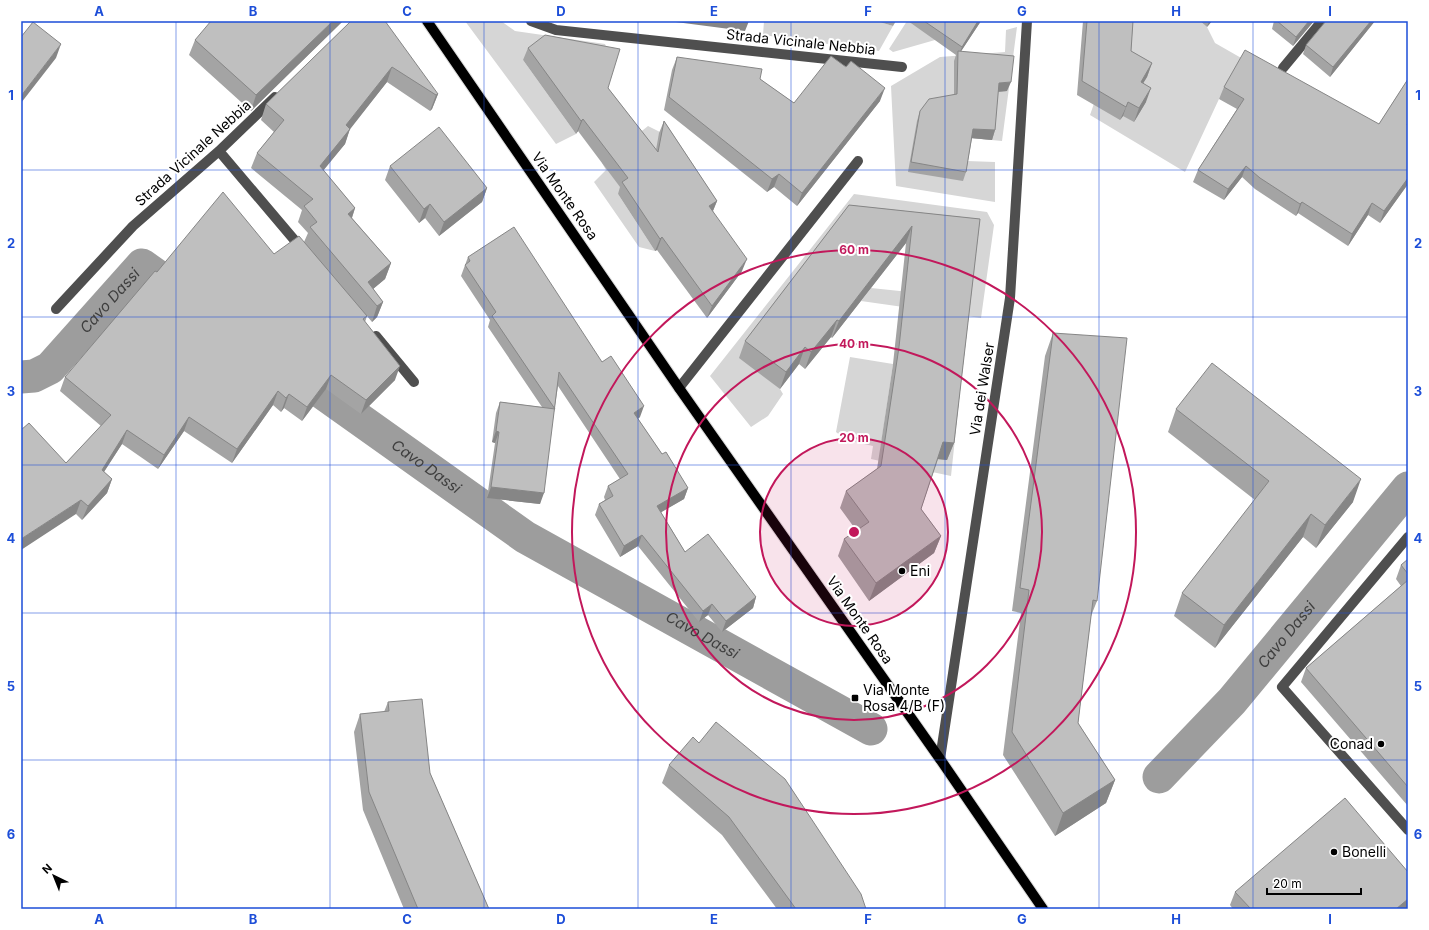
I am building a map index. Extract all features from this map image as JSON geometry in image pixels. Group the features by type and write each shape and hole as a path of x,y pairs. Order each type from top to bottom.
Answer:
{"main road":[{"name":"Via Monte Rosa","path":"427,21 679,388 940,759 1043,909"}],"street":[{"name":"Strada Vicinale Nebbia","path":"531,21 556,30 902,67"},
{"name":"Via dei Walser","path":"940,759 1010,298 1027,21"},
{"path":"1283,68 1322,21"},
{"name":"Strada Vicinale Nebbia","path":"56,309 133,226 219,151 280,92"},
{"path":"219,151 307,254"},
{"path":"679,388 858,161"},
{"path":"368,327 414,382"},
{"path":"1408,538 1282,687 1408,830"}],"shaded area":[{"path":"465,21 501,21 515,31 605,44 609,53 523,60 576,134 556,144"},
{"path":"764,21 876,21 893,26 879,51 763,35"},
{"path":"907,21 959,21 935,40 893,52 889,49"},
{"path":"1123,21 1200,21 1207,27 1215,43 1243,59 1219,99 1185,172 1090,115"},
{"path":"1017,27 1002,141 970,138 967,161 995,162 995,202 896,186 891,86 940,57 1005,52 1006,30"},
{"path":"648,126 660,132 682,156 618,194 655,251 639,247 594,182 606,170 602,163"},
{"path":"854,194 987,212 994,225 981,318 861,301 871,288 967,298 974,236 843,222 780,389 783,394 768,416 751,427 710,376"},
{"path":"850,357 893,364 880,451 954,401 959,401 951,476 871,459 873,446 846,440 836,432"}],"building":[{"path":"211,21 333,21 256,95 195,40"},
{"path":"351,21 385,21 438,94 436,95 392,67 346,125 350,129 320,166 355,208 348,214 391,263 368,282 383,302 377,306 310,227 317,222 304,206 313,199 257,153 284,120 266,104"},
{"path":"924,21 978,21 962,47"},
{"path":"1087,21 1133,21 1131,51 1152,63 1141,82 1151,88 1139,108 1128,102 1126,107 1082,81"},
{"path":"1277,21 1309,21 1296,37"},
{"path":"1326,21 1371,21 1333,67 1306,45"},
{"path":"33,22 61,44 21,96 21,37"},
{"path":"545,35 620,49 608,88 658,152 664,121 717,201 709,206 747,259 712,306 662,237 660,239 622,182 628,178 583,119 581,121 528,48"},
{"path":"1245,50 1379,124 1408,79 1408,178 1384,211 1372,203 1352,234 1302,202 1300,204 1260,178 1246,166 1228,189 1198,170 1244,99 1224,87"},
{"path":"958,51 1014,56 1011,82 999,83 995,130 973,129 966,172 911,162 920,111 929,99 957,94"},
{"path":"831,56 846,67 851,61 885,88 802,193 779,174 772,179 669,97 677,57 762,69 760,79 794,103"},
{"path":"439,127 487,188 444,222 430,204 424,209 390,166"},
{"path":"223,192 274,254 299,236 367,316 363,319 400,366 366,400 331,375 307,407 289,394 286,398 278,391 237,449 189,417 164,455 127,430 102,470 112,479 88,506 81,500 21,539 21,430 29,423 66,463 111,415 65,377 155,271 157,272"},
{"path":"849,205 980,219 954,443 943,442 921,509 941,536 876,583 844,539 869,522 846,491 881,466 899,347 912,226 839,321 837,320 811,352 805,347 786,372 745,341"},
{"path":"514,227 602,362 611,356 644,406 634,413 662,454 666,452 688,488 657,506 685,552 708,534 756,597 726,621 712,604 703,611 642,535 624,546 599,504 613,496 608,486 628,474 559,372 555,408 492,316 496,312 465,265 470,261 468,257"},
{"path":"1053,333 1127,338 1097,601 1093,600 1078,723 1115,780 1063,813 1012,732 1029,590 1020,588"},
{"path":"1212,363 1361,479 1325,525 1311,514 1224,625 1182,593 1269,481 1176,409"},
{"path":"500,402 554,409 544,493 491,487 499,432 496,431"},
{"path":"1408,559 1408,574 1401,565"},
{"name":"Conad","path":"1408,580 1408,787 1306,668"},
{"path":"422,699 430,773 489,909 418,909 369,792 360,714 389,711 388,702"},
{"path":"716,722 785,779 861,894 866,909 796,909 729,817 669,765 693,737 699,743"},
{"name":"Bonelli","path":"1345,798 1408,872 1408,899 1396,909 1251,909 1235,892"}],"waterway":[{"name":"Cavo Dassi","path":"21,377 34,376 50,368 142,265 190,299"},
{"name":"Cavo Dassi","path":"286,367 525,537 871,729"},
{"name":"Cavo Dassi","path":"1159,777 1232,701 1408,488"}],"place":[{"name":"Eni","path":"902,571"},
{"name":"Via Monte Rosa 4/B (F)","path":"855,698"},
{"name":"Conad","path":"1381,744"},
{"name":"Bonelli","path":"1334,852"}]}
